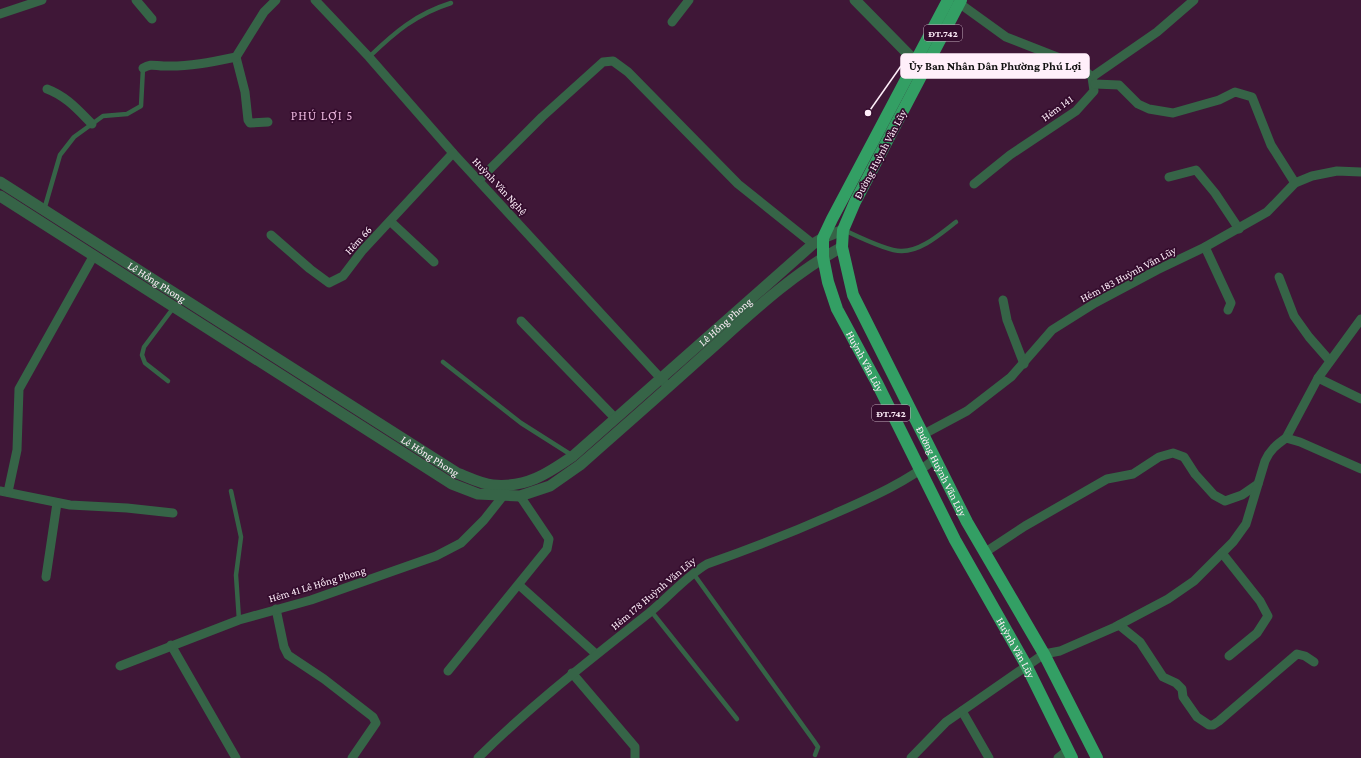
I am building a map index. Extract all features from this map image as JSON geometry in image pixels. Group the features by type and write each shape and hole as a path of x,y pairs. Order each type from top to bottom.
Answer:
{"main road":[{"name":"Huỳnh Văn Lũy","path":"956,1 915,61 818,241 828,282 837,309 955,540 1026,665 1070,754"},
{"name":"ĐT.742","path":"926,67 956,1"},
{"name":"Đường Huỳnh Văn Lũy","path":"926,67 855,202 843,230 842,247 853,295 984,553 1044,654 1097,758"}],"street":[{"path":"0,14 42,0"},
{"path":"136,0 152,19"},
{"path":"143,68 148,64 164,66 209,63 236,57 264,12 276,0"},
{"name":"Huỳnh Văn Nghệ","path":"315,0 369,57 453,153 668,387"},
{"path":"672,22 689,0"},
{"path":"855,0 915,61 926,67"},
{"path":"1093,80 1157,32 1194,0"},
{"path":"956,1 1006,38 1080,66 1093,80 1118,85 1138,104 1150,109 1173,113 1219,100 1235,92 1252,97 1271,145 1294,183"},
{"path":"236,57 245,92 248,120 250,123 254,124 268,122"},
{"path":"479,180 553,107 603,62 613,61 628,72 738,184 818,241"},
{"name":"Hẻm 141","path":"974,184 1010,155 1076,111 1094,91 1093,80"},
{"path":"47,89 56,92 74,105 92,124"},
{"name":"Hẻm 66","path":"271,235 310,269 329,283 343,276 362,251 391,222 453,153"},
{"path":"1169,177 1196,170 1215,193 1239,229"},
{"name":"Hẻm 183 Huỳnh Văn Lũy","path":"924,434 967,411 1011,377 1024,364 1052,330 1095,303 1157,270 1205,248 1267,212 1294,183 1312,176 1336,171 1361,172"},
{"name":"Lê Hồng Phong","path":"0,182 457,473 492,485 518,484 545,475 573,456 614,418 818,241 843,230"},
{"name":"Lê Hồng Phong","path":"0,196 452,484 478,494 502,496 520,496 550,486 580,465 746,317 788,282 823,257 842,247"},
{"path":"391,222 434,262"},
{"path":"1205,248 1231,303 1228,310"},
{"path":"94,255 19,389 17,450 4,492 57,503 173,514"},
{"path":"1279,277 1294,316 1309,337 1330,361"},
{"path":"1003,300 1007,320 1024,364"},
{"path":"911,758 946,722 1026,665 1044,654 1060,651 1119,625 1168,599 1194,581 1222,553 1246,524 1270,451 1286,438 1318,378 1361,319"},
{"path":"522,321 614,418"},
{"path":"1318,378 1361,399"},
{"path":"1286,438 1300,442 1361,469"},
{"path":"984,553 1025,526 1107,479 1133,474 1159,457 1173,453 1184,457 1195,474 1214,495 1225,500 1242,495 1258,484"},
{"name":"Hẻm 178 Huỳnh Văn Lũy","path":"478,758 572,674 651,611 693,573 707,564 806,526 875,496 920,471 935,459"},
{"name":"Hẻm 41 Lê Hồng Phong","path":"120,666 239,620 311,600 436,556 461,543 484,520 502,496"},
{"path":"448,671 519,584 549,543 549,539 520,496"},
{"path":"46,577 57,503"},
{"path":"1222,553 1260,601 1268,616 1257,633 1229,656"},
{"path":"519,584 596,654"},
{"path":"276,610 284,647 288,655 324,679 373,717 376,723 352,758"},
{"path":"1119,625 1140,642 1163,677 1176,683 1182,689 1183,697 1191,710 1209,725 1213,725 1219,721 1298,654 1305,656 1314,662"},
{"path":"171,645 236,758"},
{"path":"572,674 635,747 635,758"},
{"path":"962,711 989,758"},
{"path":"1058,758 1070,754"}],"lane":[{"path":"369,57 408,22 424,13 451,3"},
{"path":"44,210 60,155 74,137 103,116 127,114 141,106 143,68"},
{"path":"843,230 900,252 916,248 924,244 956,222"},
{"path":"168,381 145,363 142,355 144,347 174,307"},
{"path":"443,362 521,423 573,456"},
{"path":"231,491 241,537 236,575 239,620"},
{"path":"693,573 814,741 818,747 815,755"},
{"path":"651,611 737,719"}],"place":[{"name":"Ủy Ban Nhân Dân Phường Phú Lợi","path":"868,113"}],"district":[{"name":"PHÚ LỢI 5","path":"322,115"}]}
